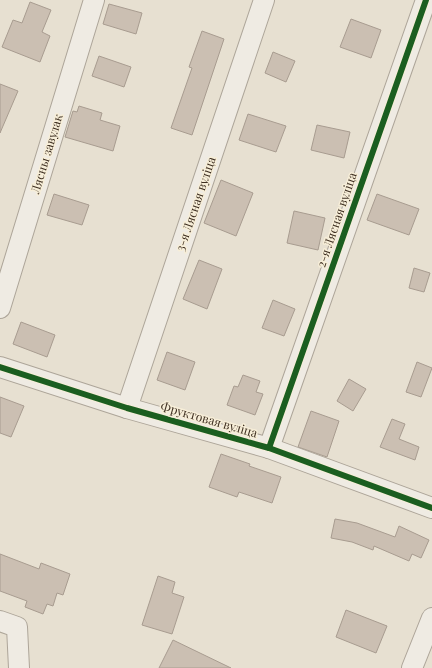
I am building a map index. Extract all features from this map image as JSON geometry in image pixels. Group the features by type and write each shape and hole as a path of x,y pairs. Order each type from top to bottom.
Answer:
{"street":[{"name":"Лясны завулак","path":"0,308 94,0"},
{"name":"3-я Лясная вуліца","path":"127,408 264,0"},
{"name":"2-я Лясная вуліца","path":"269,448 426,0"},
{"name":"Фруктовая вуліца","path":"0,367 127,408 269,448 432,508"},
{"path":"412,668 432,618"},
{"path":"0,621 17,626 19,668"}],"building":[{"path":"30,2 51,10 42,32 50,36 40,62 2,47 13,20 22,23"},
{"path":"109,4 142,13 136,34 103,24"},
{"path":"351,19 381,30 371,58 340,47"},
{"path":"202,31 224,39 192,135 171,128 192,68 189,67"},
{"path":"273,52 295,61 286,82 265,73"},
{"path":"99,56 131,67 124,87 92,76"},
{"path":"0,84 18,91 0,133"},
{"path":"79,106 102,113 100,120 120,126 113,151 65,137 73,111 77,112"},
{"path":"248,114 286,126 276,152 239,140"},
{"path":"317,125 350,132 344,158 311,150"},
{"path":"221,180 253,193 236,236 204,223"},
{"path":"54,194 89,205 82,225 47,215"},
{"path":"377,194 419,209 409,235 367,220"},
{"path":"294,211 325,218 318,250 287,243"},
{"path":"199,260 222,269 207,309 183,299"},
{"path":"414,268 430,273 424,292 409,288"},
{"path":"273,300 295,309 284,336 262,328"},
{"path":"21,322 55,335 47,357 13,344"},
{"path":"167,352 195,362 185,390 157,380"},
{"path":"417,362 432,368 421,397 406,392"},
{"path":"243,375 260,381 256,392 263,394 255,415 227,405 234,386 238,387"},
{"path":"349,379 366,389 353,411 337,401"},
{"path":"0,397 24,406 11,437 0,433"},
{"path":"311,411 339,421 327,457 298,447"},
{"path":"392,419 405,424 399,439 419,447 415,460 380,447"},
{"path":"221,454 281,477 272,503 239,492 237,497 209,487"},
{"path":"335,519 357,523 395,537 399,526 429,540 421,558 412,554 409,561 374,546 373,550 352,542 331,538"},
{"path":"0,554 39,569 41,563 70,574 63,595 57,593 53,606 47,604 43,614 25,607 27,601 0,591"},
{"path":"158,576 175,582 172,593 184,597 172,634 142,625"},
{"path":"346,610 387,626 376,653 336,637"},
{"path":"173,640 231,668 159,668"}],"cycle path":[{"path":"269,448 426,0"},
{"path":"0,367 127,408 269,448 432,508"}]}
